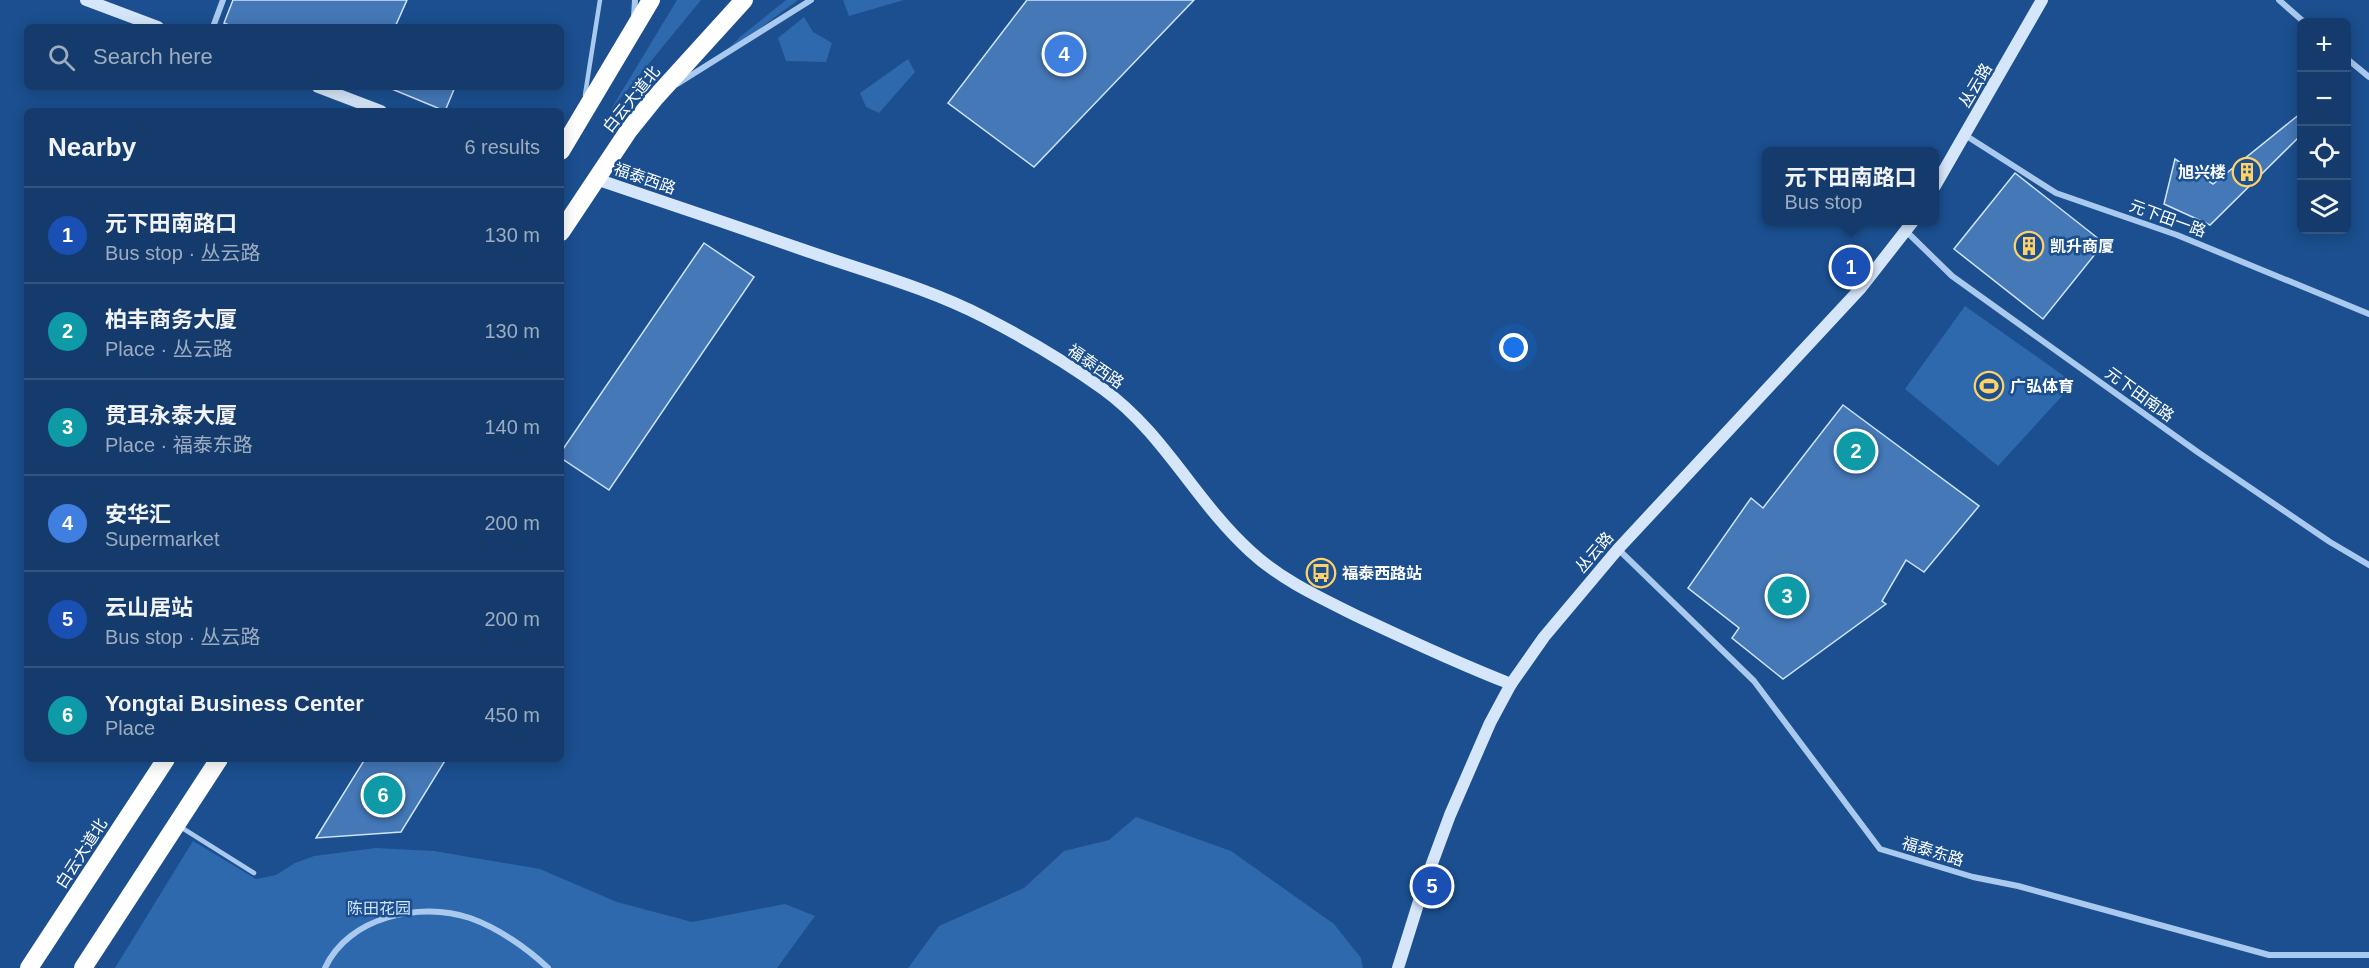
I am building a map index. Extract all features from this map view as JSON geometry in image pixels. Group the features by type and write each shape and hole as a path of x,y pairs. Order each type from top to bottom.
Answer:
{"highway":[{"name":"白云大道北","path":"564,146 651,0"},
{"name":"白云大道北","path":"564,227 629,130 654,99 744,0"},
{"name":"白云大道北","path":"29,968 164,762"},
{"path":"83,968 217,762"}],"street":[{"path":"87,0 150,24"},
{"path":"214,24 223,0"},
{"path":"634,31 635,0"},
{"path":"654,99 811,0"},
{"name":"丛云路","path":"1939,179 2042,0"},
{"path":"2279,0 2299,18"},
{"path":"2351,62 2369,77"},
{"path":"326,90 373,108"},
{"name":"元下田一路","path":"1965,134 2056,193 2177,235 2369,314"},
{"name":"福泰西路","path":"596,179 874,274 984,316 1062,362 1133,413 1156,436 1216,515 1250,551 1276,573 1429,652 1511,684"},
{"name":"丛云路","path":"1398,968 1424,885 1450,815 1490,723 1511,684 1544,637 1618,549 1860,289 1911,225"},
{"name":"元下田南路","path":"1907,231 1952,276 2199,453 2330,542 2369,565"},
{"name":"福泰东路","path":"1618,549 1755,681 1880,849 1973,877 2018,886 2269,955 2369,955"},
{"path":"325,968 346,938 371,923 407,913 438,912 470,918 502,934 548,968"}],"lane":[{"path":"583,114 600,0"},
{"path":"177,825 254,873"}],"green space":[{"path":"677,0 701,0 610,111"},
{"path":"786,0 798,0 717,60 740,37"},
{"path":"843,0 904,0 849,16"},
{"path":"804,17 813,32 832,43 826,62 786,61 778,38"},
{"path":"908,59 915,72 879,113 866,107 860,93"},
{"name":"广弘体育","path":"1965,306 2074,383 1998,466 1905,389"},
{"path":"1136,817 1231,851 1334,924 1361,958 1363,968 908,968 939,926 1024,888 1064,851 1109,840"},
{"name":"陈田花园","path":"193,841 256,879 276,875 295,863 314,856 376,848 434,851 540,869 617,902 692,922 785,904 815,916 777,968 115,968"}],"building":[{"path":"233,0 407,0 396,24 224,23"},
{"path":"1027,0 1194,0 1034,167 948,103"},
{"path":"394,90 454,90 446,108 438,108"},
{"name":"旭兴楼","path":"2297,116 2297,139 2210,225 2164,204 2175,159 2213,184"},
{"name":"凯升商厦","path":"2015,173 2104,243 2043,319 1954,249"},
{"path":"704,243 754,277 609,490 564,460 564,448"},
{"path":"1843,405 1979,506 1924,572 1906,560 1882,601 1886,604 1783,679 1732,638 1739,628 1688,588 1751,498 1763,508"},
{"path":"363,762 444,762 401,832 316,838"}],"place":[{"name":"安华汇","path":"1064,54"},
{"name":"旭兴楼","path":"2247,172"},
{"name":"凯升商厦","path":"2029,246"},
{"name":"元下田南路口","path":"1851,267"},
{"name":"广弘体育","path":"1989,386"},
{"name":"柏丰商务大厦","path":"1856,451"},
{"name":"福泰西路站","path":"1321,573"},
{"name":"贯耳永泰大厦","path":"1787,596"},
{"name":"Yongtai Business Center","path":"383,795"},
{"name":"云山居站","path":"1432,886"}]}
